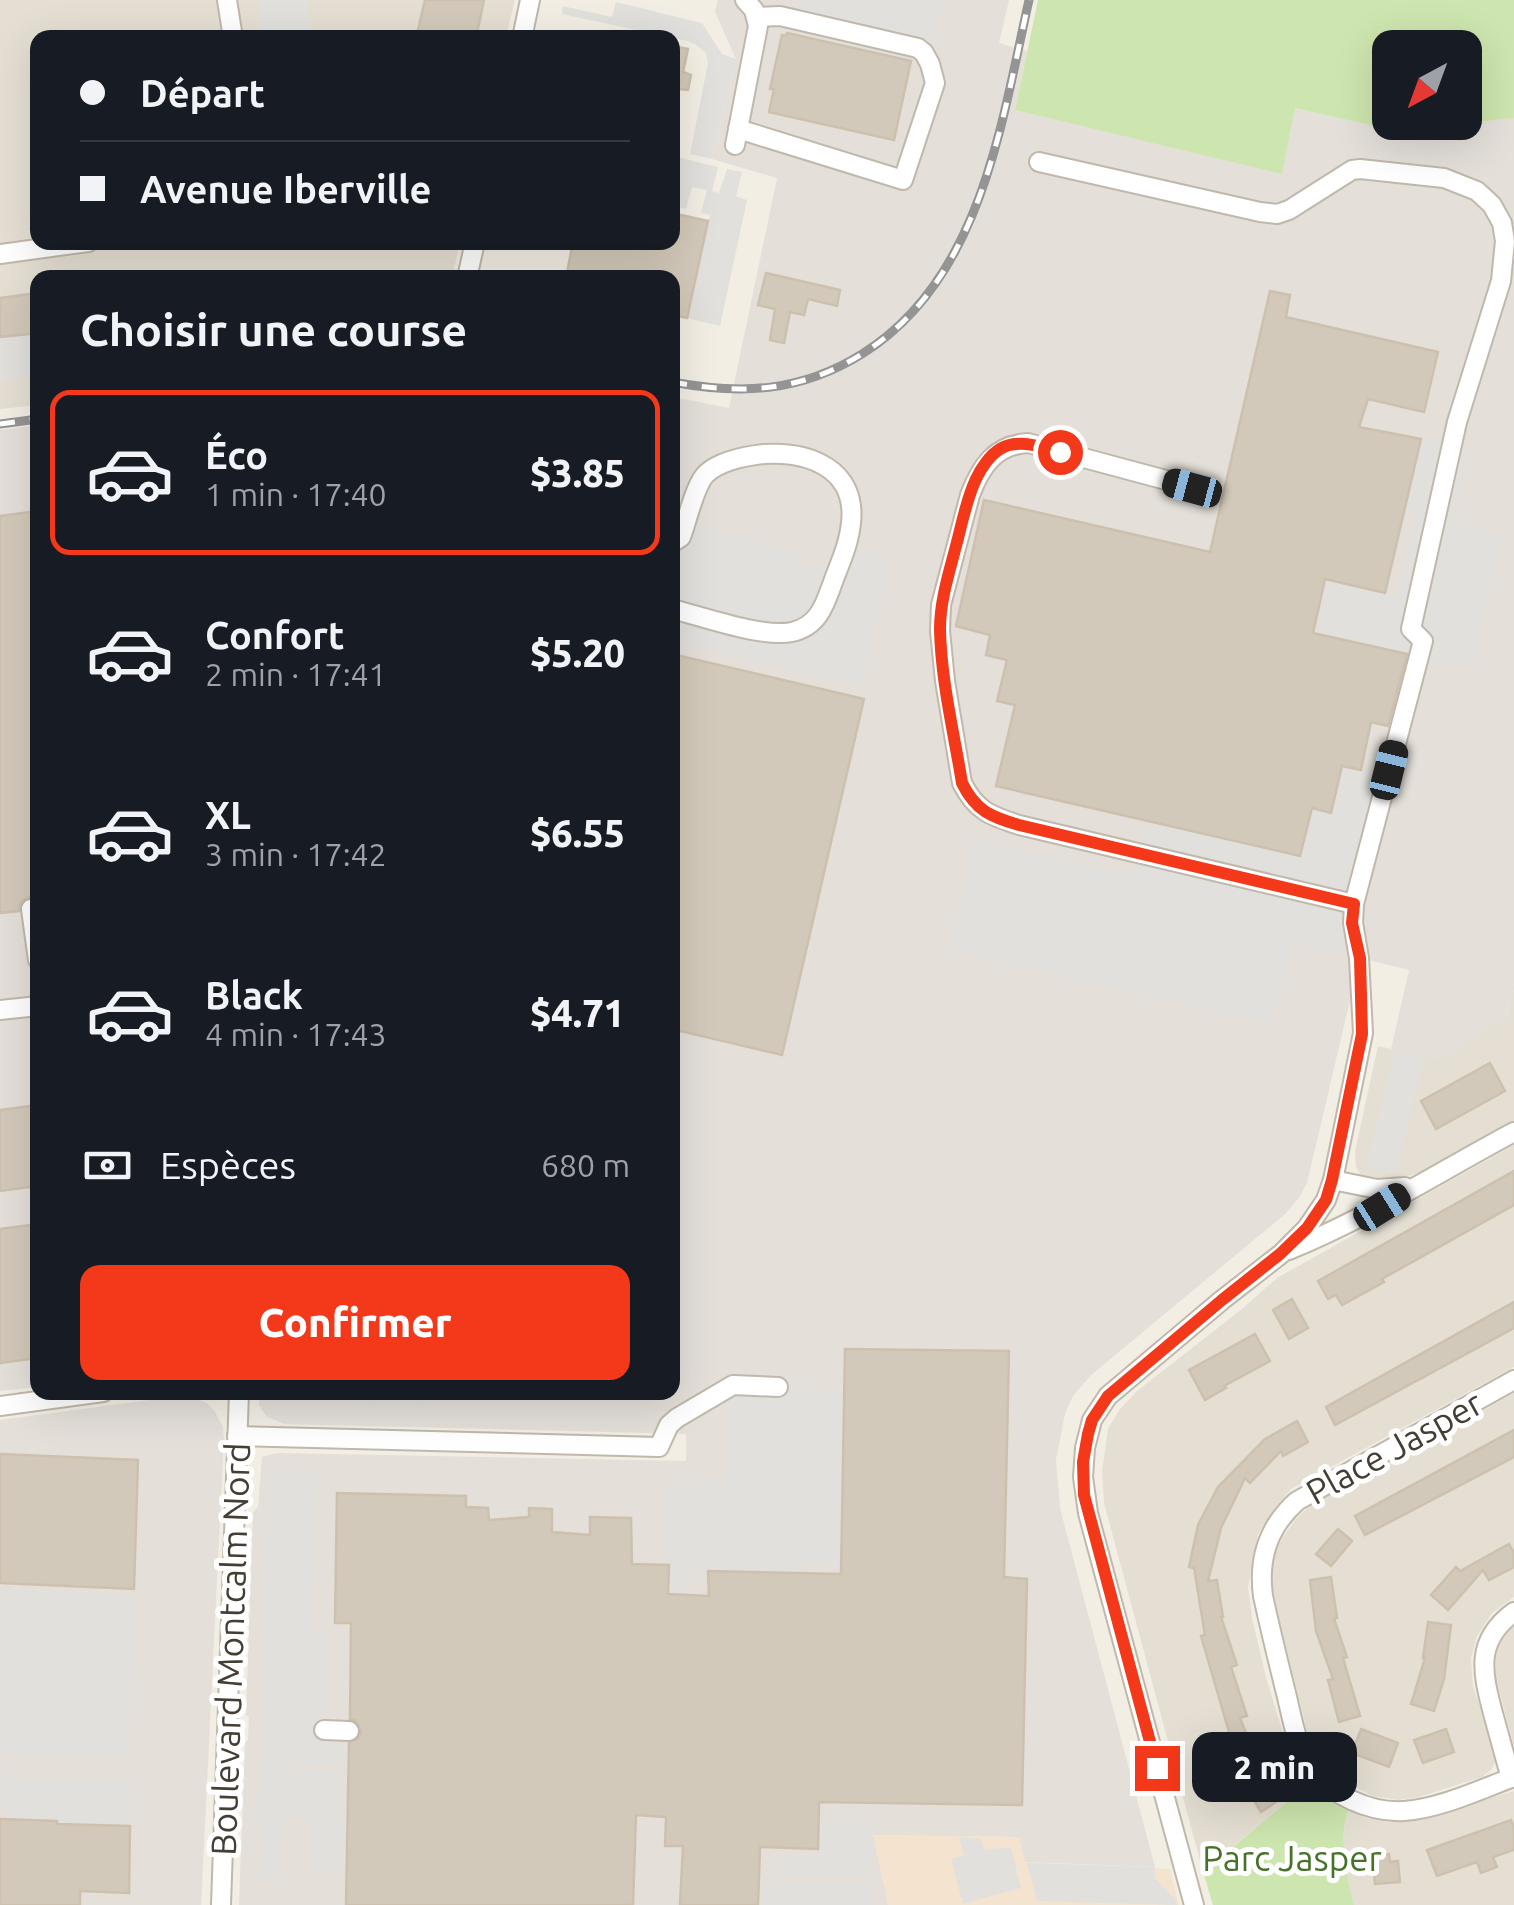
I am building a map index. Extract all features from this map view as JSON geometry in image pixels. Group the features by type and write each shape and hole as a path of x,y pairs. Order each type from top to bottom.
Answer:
{"street":[{"path":"227,0 231,30"},
{"path":"527,30 530,0"},
{"path":"745,0 757,17 758,35 737,137 904,180 935,83 924,53 918,48 780,16 757,17"},
{"path":"1039,162 1277,214 1360,168 1444,178 1477,191 1492,205 1502,222 1505,252 1501,281 1456,422 1410,630 1422,641 1354,904 1352,923 1360,958 1362,1034 1326,1200 1280,1254 1108,1396 1092,1420 1085,1448 1082,1477 1088,1513 1194,1905"},
{"path":"0,254 30,250"},
{"path":"1192,488 1028,443 1000,449 987,461 970,495 941,605 945,681 962,783 968,795 991,816 1019,825 1354,904"},
{"path":"680,538 703,470 748,456 799,454 814,460 843,483 852,520 822,612 804,628 770,633 680,611"},
{"path":"0,1010 30,1007"},
{"path":"1280,1254 1382,1207 1514,1132"},
{"path":"1332,1180 1386,1190 1420,1183"},
{"name":"Place Jasper","path":"1512,1777 1428,1806 1391,1811 1363,1805 1324,1781 1309,1766 1297,1736 1262,1596 1261,1572 1272,1528 1297,1501 1514,1380"},
{"path":"237,1436 659,1447 669,1426 678,1418 733,1384 778,1387"},
{"path":"0,1406 44,1400"},
{"name":"Boulevard Montcalm Nord","path":"221,1905 239,1400"},
{"path":"1512,1777 1483,1667 1490,1636 1514,1612"},
{"path":"324,1730 349,1731"}],"shaded area":[{"path":"0,0 515,0 508,30 30,30 30,250 458,250 454,270 30,270 30,406 0,409"},
{"path":"258,0 306,0 310,30 262,30"},
{"path":"718,0 1009,0 999,43 1027,51 1015,110 1282,173 1295,108 1372,125 1372,140 1482,140 1482,122 1514,118 1514,983 1507,1016 1441,1060 1391,1049 1409,970 1360,958 1307,1183 1299,1198 1284,1215 1091,1375 1065,1413 1056,1460 1060,1508 1155,1867 1025,1862 1019,1837 873,1835 888,1905 239,1905 249,1717 246,1715 253,1513 258,1506 262,1457 277,1453 686,1461 686,1434 284,1424 266,1416 259,1400 680,1400 680,398 729,408 777,178 712,159 736,59 715,12"},
{"path":"795,0 943,0 931,49 911,61 785,33"},
{"path":"616,2 702,23 722,54 736,59 712,159 690,154 708,63 706,53 680,39 680,30 636,30 562,14 563,6 612,17"},
{"path":"680,158 718,167 712,191 719,193 727,169 742,172 736,196 747,200 720,326 687,318 710,215 701,213 707,190 692,187 686,209 680,208"},
{"path":"30,334 30,377 0,380 0,337"},
{"path":"30,426 30,1388 0,1391 0,430"},
{"path":"1421,439 1468,449 1452,523 1502,535 1471,666 1313,633 1325,579 1399,596 1416,516 1404,512"},
{"path":"680,484 698,489 687,524 798,554 796,563 825,572 833,544 890,561 861,685 680,643"},
{"path":"1342,766 1378,772 1343,902 1346,954 1294,942 1272,1023 951,950 974,841 1133,876 1147,821 1300,856 1312,808"},
{"path":"1514,983 1514,1122 1421,1172 1392,1181 1361,1175 1355,1151 1378,1046 1391,1049 1507,1016"},
{"path":"1394,1052 1424,1058 1395,1173 1367,1166"},
{"path":"1514,1145 1514,1367 1291,1489 1258,1534 1248,1587 1252,1618 1289,1753 1309,1783 1212,1864 1202,1868 1104,1503 1102,1472 1108,1429 1137,1391 1277,1278"},
{"path":"733,1385 844,1392 841,1565 804,1561 804,1573 690,1570 688,1595 668,1594 667,1485 726,1484"},
{"path":"1514,1393 1514,1597 1492,1613 1477,1636 1471,1659 1473,1687 1496,1760 1482,1777 1419,1797 1398,1800 1373,1796 1334,1773 1320,1759 1308,1735 1276,1608 1274,1557 1282,1538 1313,1503"},
{"path":"150,1400 200,1400 215,1412 223,1427 201,1905 0,1905 0,1420"},
{"path":"350,1400 431,1400 431,1407 350,1405"},
{"path":"270,1470 317,1471 313,1630 327,1631 324,1730 349,1731 349,1764 285,1760 285,1768 339,1772 338,1817 283,1816 281,1878 259,1877 262,1829 257,1826 260,1760 265,1755"},
{"path":"0,1589 134,1597 127,1756 0,1754"},
{"path":"1514,1624 1514,1747 1495,1675 1500,1641"},
{"path":"0,1773 17,1779 130,1781 130,1826 9,1820 9,1805 0,1805"},
{"path":"1514,1791 1514,1905 1354,1905 1342,1857 1348,1810 1366,1818 1409,1821"},
{"path":"309,1820 348,1822 347,1870 309,1870"},
{"path":"819,1821 871,1821 878,1862 864,1863 865,1875 781,1876 781,1856 818,1856"},
{"path":"872,1835 1019,1837 1025,1862 1170,1869 1179,1905 888,1905"},
{"path":"959,1837 981,1839 984,1850 1011,1847 1021,1888 963,1904 951,1859 964,1856"},
{"path":"1027,1863 1155,1867 1155,1878 1177,1905 1037,1901"},
{"path":"776,1886 874,1886 873,1905 763,1905 764,1890"}],"green space":[{"path":"1038,0 1514,0 1514,118 1482,122 1482,30 1372,30 1372,125 1295,108 1282,174 1015,110"},
{"name":"Parc Jasper","path":"1309,1783 1348,1810 1343,1846 1354,1905 1213,1905 1202,1868 1213,1864"}],"building":[{"path":"425,0 484,0 478,30 418,30"},
{"path":"782,35 911,61 894,140 769,112"},
{"path":"680,48 688,49 683,72 691,75 688,90 680,89"},
{"path":"680,215 708,221 687,318 680,317 680,270 568,270 571,250 680,250"},
{"path":"766,273 840,290 837,306 808,299 804,315 790,312 784,343 770,340 775,309 758,305"},
{"path":"1270,291 1290,295 1286,317 1438,352 1424,412 1368,399 1359,427 1421,439 1385,593 1325,579 1313,633 1407,654 1388,726 1371,722 1361,770 1342,766 1331,813 1312,808 1300,856 996,786 1015,705 997,701 1007,660 986,655 990,635 956,626 984,500 1210,552"},
{"path":"30,294 30,334 0,337 0,298"},
{"path":"30,512 30,897 20,903 19,911 0,913 0,516"},
{"path":"680,656 864,699 782,1055 680,1031"},
{"path":"1490,1063 1505,1091 1436,1129 1421,1101"},
{"path":"30,1106 30,1187 0,1191 0,1110"},
{"path":"1514,1171 1514,1205 1342,1305 1336,1295 1328,1299 1318,1281"},
{"path":"30,1225 30,1359 0,1363 0,1229"},
{"path":"1292,1299 1308,1328 1289,1339 1273,1310"},
{"path":"1514,1302 1514,1328 1335,1425 1326,1407"},
{"path":"1255,1334 1270,1361 1205,1400 1189,1370"},
{"path":"845,1349 1009,1351 1004,1577 1027,1579 1022,1805 819,1802 818,1849 760,1847 758,1905 680,1905 683,1846 665,1846 666,1817 636,1815 633,1905 346,1905 349,1743 359,1738 361,1731 356,1721 350,1719 351,1623 335,1623 337,1493 466,1496 466,1507 488,1508 489,1520 529,1517 529,1508 552,1509 552,1532 590,1535 590,1517 631,1518 632,1564 669,1565 668,1594 709,1596 708,1571 841,1574"},
{"path":"1297,1421 1308,1442 1283,1456 1281,1451 1250,1483 1245,1478 1221,1528 1208,1581 1217,1580 1221,1617 1237,1665 1231,1667 1247,1716 1240,1718 1263,1775 1279,1800 1261,1812 1245,1786 1224,1735 1229,1732 1201,1636 1205,1635 1194,1568 1189,1567 1198,1525 1218,1487 1265,1439"},
{"path":"1514,1430 1514,1457 1365,1535 1355,1516"},
{"path":"0,1454 138,1460 134,1589 0,1583"},
{"path":"1338,1529 1352,1541 1331,1566 1316,1554"},
{"path":"1509,1544 1514,1567 1489,1580 1483,1570 1448,1610 1431,1595 1456,1567 1460,1571"},
{"path":"1331,1577 1337,1618 1334,1619 1360,1716 1339,1722 1328,1680 1333,1679 1316,1631 1310,1580"},
{"path":"1428,1622 1451,1625 1444,1679 1434,1711 1411,1704 1425,1658"},
{"path":"1361,1729 1398,1743 1389,1767 1352,1753"},
{"path":"1446,1729 1454,1752 1423,1763 1414,1740"},
{"path":"0,1819 130,1826 129,1893 80,1891 80,1905 0,1905"},
{"path":"1511,1820 1514,1850 1493,1857 1497,1867 1481,1873 1477,1862 1437,1876 1427,1850"},
{"path":"1389,1854 1390,1862 1398,1861 1400,1882 1375,1884 1372,1856"}],"railway":[{"path":"680,383 747,389 794,383 839,367 902,323 934,285 960,242 980,196 1008,98 1029,0"},
{"path":"0,424 30,420"}],"route":[{"path":"1060,452 1028,443 1000,449 976,477 965,512 941,605 940,631 962,783 968,795 991,816 1019,825 1354,904 1352,923 1360,958 1362,1034 1330,1190 1320,1210 1280,1254 1108,1396 1098,1408 1088,1434 1082,1477 1084,1495 1157,1768"}]}
